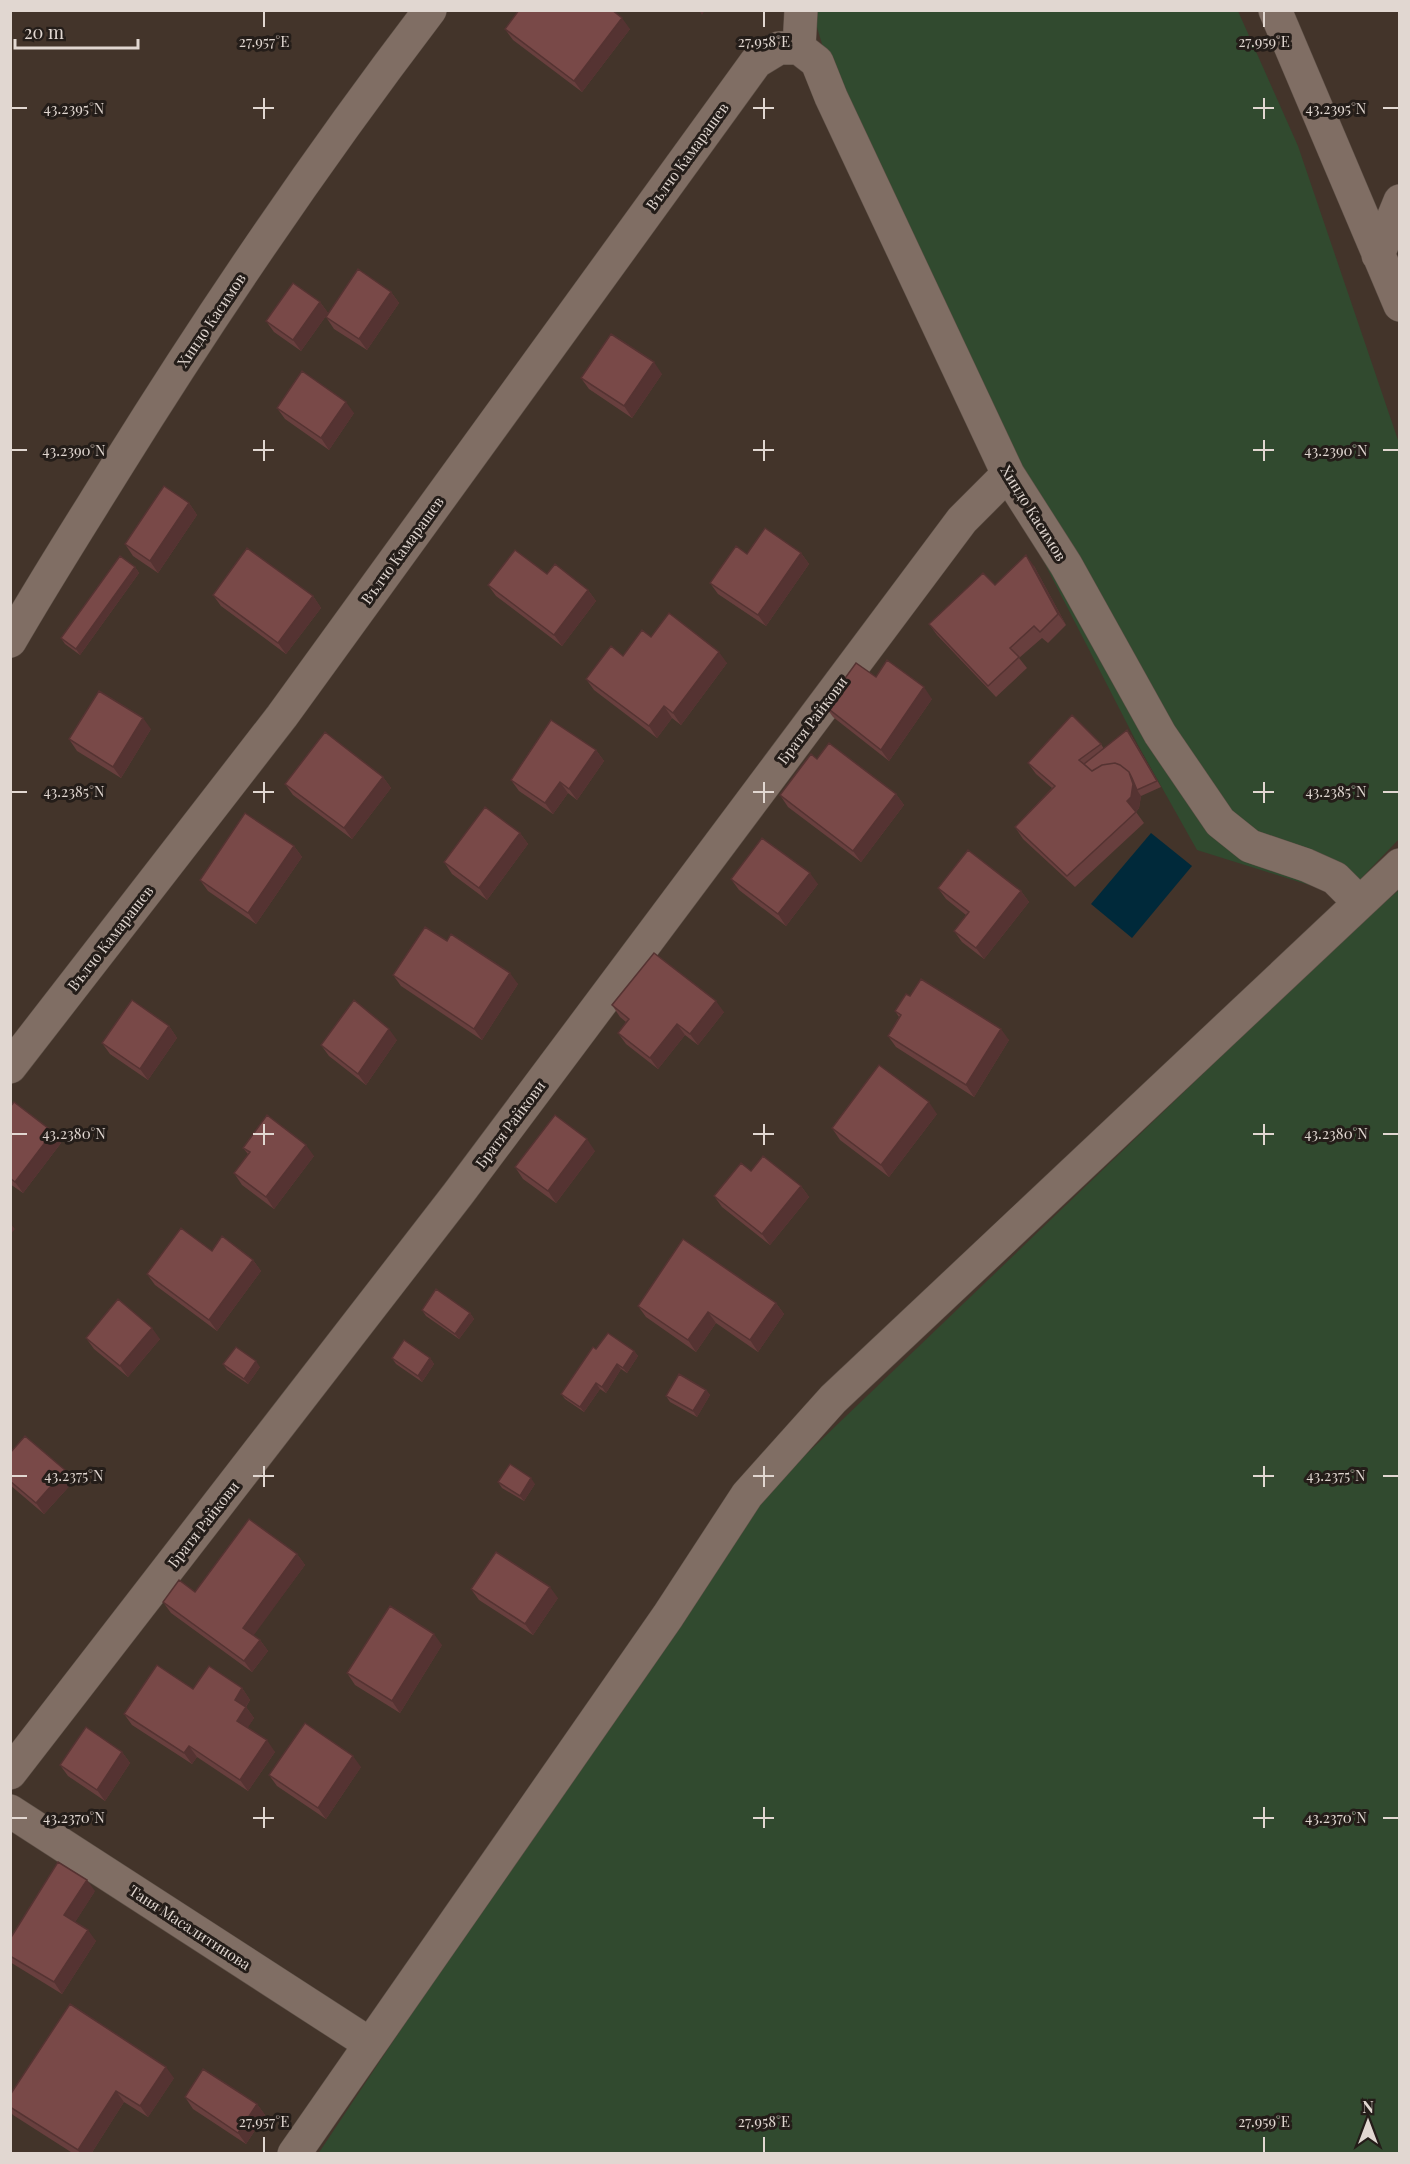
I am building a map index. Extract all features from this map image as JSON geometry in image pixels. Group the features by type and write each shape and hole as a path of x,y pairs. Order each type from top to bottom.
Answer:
{"street":[{"name":"Хиндо Касимов","path":"10,641 209,321 355,108 430,10"},
{"path":"799,48 801,10"},
{"path":"1275,10 1400,305"},
{"name":"Вълчо Камарашев","path":"10,1067 282,716 756,62 778,48 799,48"},
{"name":"Хиндо Касимов","path":"799,48 817,62 831,97 1008,474 1066,565 1160,734 1220,822 1250,846 1306,865 1335,878 1359,902"},
{"path":"1378,255 1400,201"},
{"name":"Братя Райкови","path":"10,1773 458,1194 962,520 1008,474"},
{"path":"294,2154 668,1616 747,1495 833,1400 1400,865"},
{"name":"Таня Масалитинова","path":"10,1811 370,2044"}],"green space":[{"path":"812,11 1238,11 1298,146 1399,443 1399,839 1344,896 1197,850 1138,745 985,447 853,146"},
{"path":"1399,890 1399,2153 318,2154 745,1513 1355,928"}],"water":[{"path":"1151,833 1192,866 1132,938 1091,904"}],"building":[{"path":"519,10 612,10 622,18 574,81 505,29"},
{"path":"358,269 391,292 359,339 326,317"},
{"path":"293,283 320,302 293,340 266,321"},
{"path":"611,334 654,362 624,406 581,378"},
{"path":"302,371 346,402 321,438 277,408"},
{"path":"164,486 189,503 150,561 125,544"},
{"path":"765,528 801,553 758,615 710,583 736,546 747,554"},
{"path":"247,548 313,596 278,643 213,595"},
{"path":"515,550 547,574 555,564 588,590 554,635 488,585"},
{"path":"1026,555 1058,614 1040,632 1034,626 1010,648 1019,657 988,686 929,624 983,573 995,585"},
{"path":"120,556 135,567 76,649 61,638"},
{"path":"669,613 719,652 673,713 664,706 649,726 586,679 611,646 623,656 642,630 651,637"},
{"path":"887,660 924,687 881,750 825,706 856,663 876,677"},
{"path":"99,691 143,718 113,767 69,739"},
{"path":"1072,715 1101,744 1079,760 1092,771 1102,765 1115,763 1129,772 1133,784 1131,797 1127,801 1136,812 1067,876 1015,827 1055,786 1028,763"},
{"path":"551,720 596,750 569,789 560,782 545,803 511,780"},
{"path":"1127,730 1157,781 1137,790 1129,772 1120,765 1115,763 1102,765 1092,771 1084,764"},
{"path":"325,732 383,777 344,828 285,784"},
{"path":"829,743 896,794 853,851 780,795 811,754 817,759"},
{"path":"485,807 520,833 479,888 444,862"},
{"path":"245,813 294,846 248,913 200,880"},
{"path":"762,838 810,873 778,914 731,879"},
{"path":"968,850 1021,891 976,948 954,931 969,912 938,888"},
{"path":"425,927 447,941 451,934 510,973 474,1029 393,975"},
{"path":"654,953 716,1001 690,1034 677,1024 650,1058 618,1033 629,1019 612,1005"},
{"path":"921,979 1001,1029 966,1085 888,1036 901,1015 895,1011 906,994 910,996"},
{"path":"132,1000 169,1026 140,1069 102,1043"},
{"path":"354,1000 389,1029 358,1074 321,1045"},
{"path":"879,1065 929,1102 881,1165 832,1128"},
{"path":"14,1102 53,1132 15,1182 10,1178 10,1107"},
{"path":"267,1115 306,1145 266,1197 234,1173 250,1152 243,1148"},
{"path":"555,1115 587,1139 548,1191 515,1167"},
{"path":"763,1156 801,1186 762,1234 714,1196 741,1163 751,1171"},
{"path":"181,1228 212,1251 222,1236 253,1260 209,1320 147,1274"},
{"path":"683,1239 776,1303 750,1340 708,1312 688,1340 638,1306"},
{"path":"436,1289 470,1313 455,1334 422,1310"},
{"path":"118,1299 152,1328 120,1366 86,1338"},
{"path":"608,1333 634,1351 623,1368 617,1364 602,1387 596,1383 580,1407 561,1394 593,1347 596,1349"},
{"path":"404,1340 430,1358 418,1376 392,1358"},
{"path":"236,1347 256,1361 244,1379 223,1364"},
{"path":"679,1374 706,1390 693,1411 666,1396"},
{"path":"25,1436 65,1470 36,1503 10,1481 10,1453"},
{"path":"510,1464 531,1478 520,1496 498,1482"},
{"path":"249,1519 297,1554 243,1628 260,1640 244,1661 163,1602 179,1580 195,1592"},
{"path":"496,1552 550,1587 525,1624 471,1589"},
{"path":"390,1606 434,1634 392,1701 347,1673"},
{"path":"157,1665 193,1689 209,1666 242,1688 235,1700 246,1707 237,1721 267,1740 240,1780 189,1746 184,1753 124,1714"},
{"path":"305,1723 353,1756 318,1808 269,1775"},
{"path":"86,1727 122,1752 97,1790 60,1765"},
{"path":"58,1862 87,1880 64,1915 88,1930 54,1982 10,1956 10,1939"},
{"path":"70,2004 166,2067 140,2106 116,2091 78,2150 10,2107 10,2095"},
{"path":"203,2069 257,2104 238,2133 185,2097"}]}
